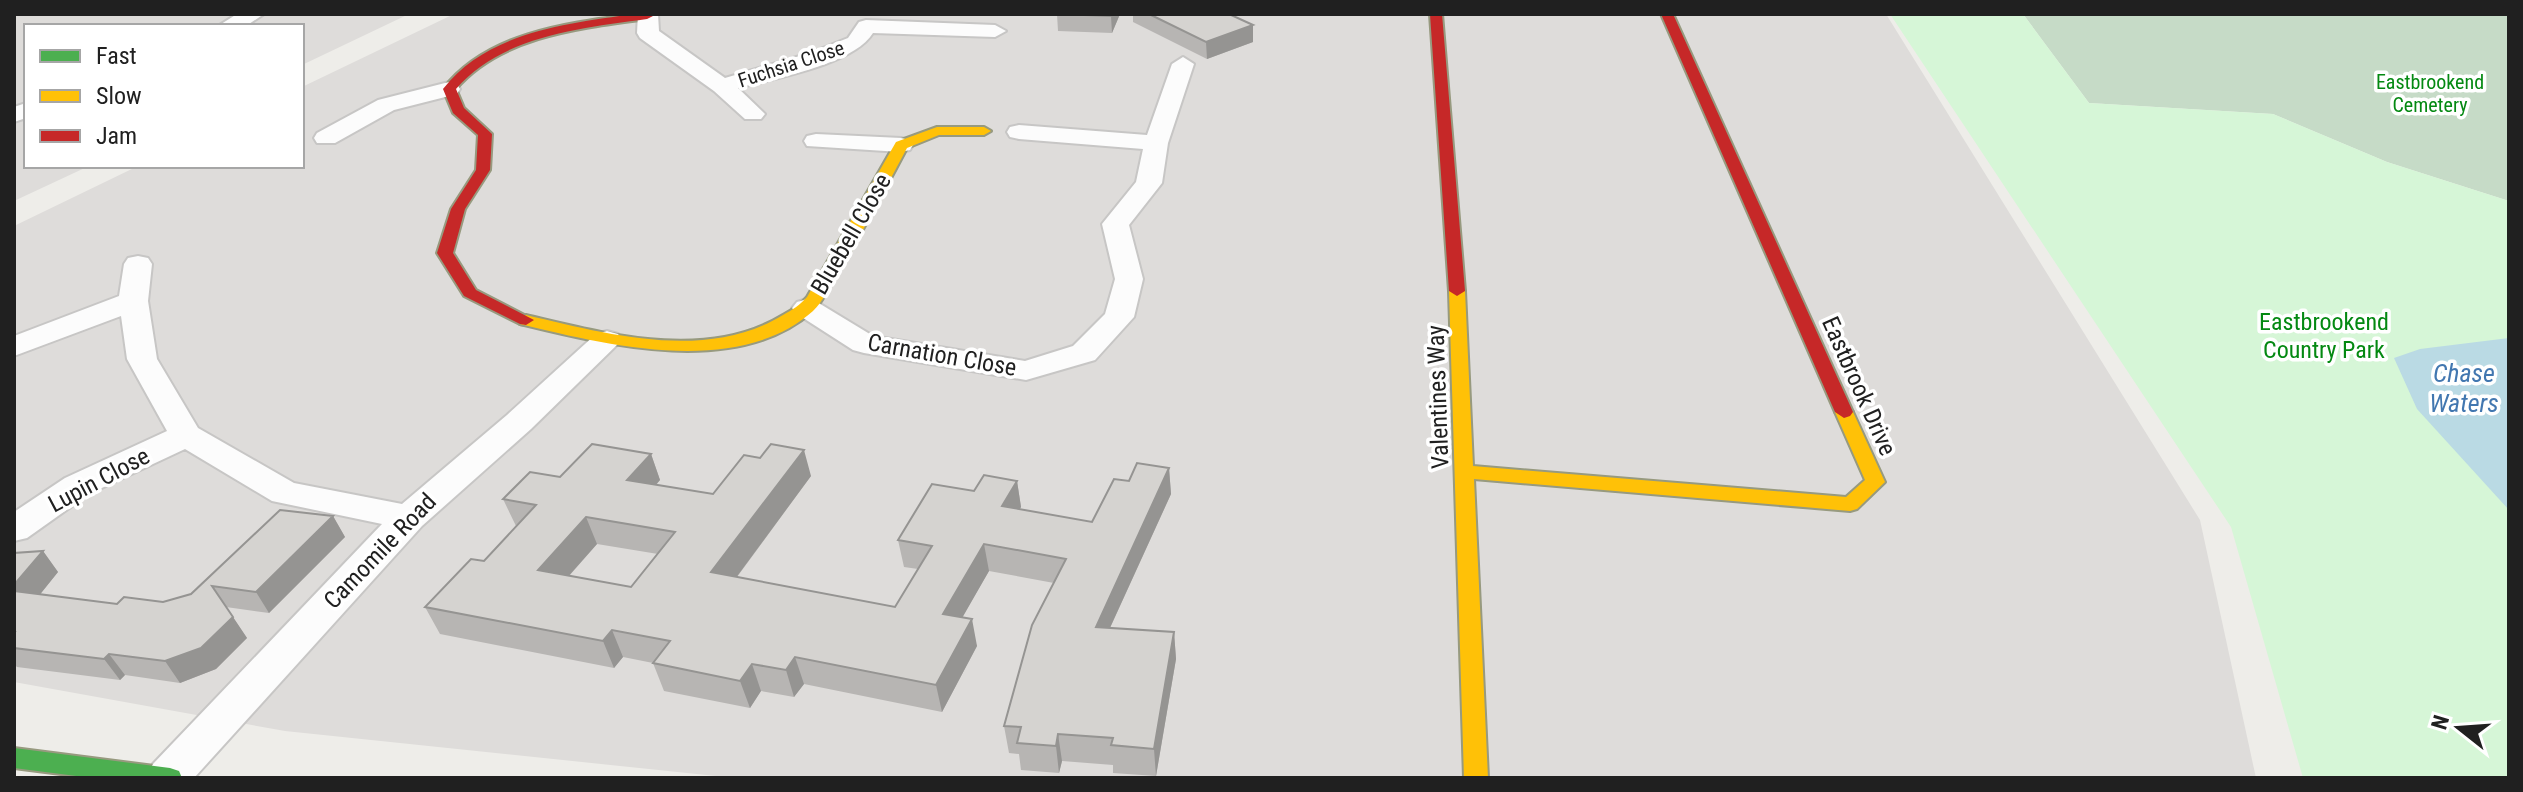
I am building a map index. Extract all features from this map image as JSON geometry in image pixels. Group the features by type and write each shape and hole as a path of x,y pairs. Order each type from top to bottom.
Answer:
{"street":[{"path":"233,24 254,14"},
{"name":"Valentines Way","path":"1436,14 1460,327 1476,778"},
{"name":"Eastbrook Drive","path":"1465,472 1850,504 1875,482 1667,14"},
{"path":"326,138 386,105 449,89 477,60 530,39 586,24 648,15 648,33 722,86 753,114"},
{"name":"Fuchsia Close","path":"722,86 844,48 856,42 866,26 995,31"},
{"path":"1019,132 1156,143 1183,64"},
{"name":"Bluebell Close","path":"449,89 458,110 485,134 483,170 458,209 445,253 470,293 519,318 607,340 699,347 766,331 807,308 858,229 901,145"},
{"name":"Bluebell Close","path":"816,141 901,145 937,131 984,131"},
{"name":"Carnation Close","path":"807,308 864,344 1026,371 1084,353 1119,317 1129,279 1115,224 1149,183 1156,143"},
{"path":"138,264 133,301 142,359 186,435 284,493 409,517"},
{"path":"14,347 133,301"},
{"name":"Camomile Road","path":"169,778 409,517 607,340"},
{"name":"Lupin Close","path":"14,529 77,486 186,435"},
{"path":"14,758 169,778"}],"shaded area":[{"path":"14,14 409,14 304,64 304,24 24,24 24,168 85,168 14,201"},
{"path":"454,14 1886,14 2200,520 2256,778 735,778 285,731 14,682 14,226 134,168 304,168 304,86"}],"green space":[{"name":"Eastbrookend Country Park","path":"1890,14 2023,14 2089,103 2273,114 2387,162 2509,201 2509,778 2303,778 2231,527"},
{"name":"Eastbrookend Cemetery","path":"2023,14 2509,14 2509,201 2387,162 2273,114 2089,103"}],"water":[{"name":"Chase Waters","path":"2509,338 2509,510 2417,409 2394,358 2420,349"}],"building":[{"path":"1057,14 1112,14 1111,16"},
{"path":"1149,14 1229,14 1253,25 1206,42"},
{"path":"592,444 651,454 627,480 713,494 744,455 760,458 771,444 804,450 711,572 895,607 932,546 898,540 932,484 974,491 984,475 1017,481 1002,506 1092,522 1114,479 1129,481 1137,463 1169,468 1096,627 1174,632 1154,749 1111,745 1113,738 1058,734 1056,746 1017,743 1021,727 1004,726 1032,625 1066,559 984,544 943,614 972,619 936,685 795,657 786,670 752,664 740,681 653,663 670,641 612,630 603,641 425,607 471,559 484,561 536,505 503,499 530,472 560,477","holes":["586,517 675,532 631,587 538,570"]},
{"path":"280,510 333,516 256,592 212,586 233,617 201,648 165,661 109,654 104,659 14,648 14,591 117,604 124,597 163,602 191,594"},
{"path":"43,551 14,585 14,553"}],"traffic: fast":[{"path":"14,758 170,778"}],"traffic: slow":[{"path":"526,320 595,336 669,345 705,345 741,339 774,328 805,309 814,299 856,230 901,145 937,131 984,131"},
{"path":"1457,291 1476,778"},
{"path":"1465,472 1850,504 1875,482 1844,412"}],"traffic: jam":[{"path":"1436,14 1457,291"},
{"path":"1667,14 1844,412"},
{"path":"526,320 470,293 445,253 458,209 483,170 485,134 458,110 449,89 476,62 520,42 583,26 647,16"}]}
